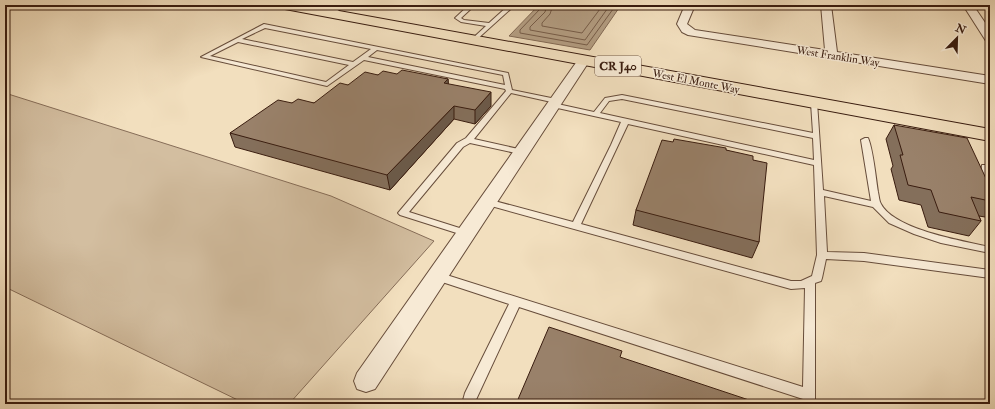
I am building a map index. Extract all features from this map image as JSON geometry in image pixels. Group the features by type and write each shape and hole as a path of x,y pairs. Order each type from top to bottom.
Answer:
{"main road":[{"name":"West El Monte Way","path":"285,5 990,135"}],"street":[{"name":"West Franklin Way","path":"690,5 682,24 686,30 701,35 990,80"},
{"path":"826,5 831,55"},
{"path":"968,5 990,40"},
{"path":"366,381 520,152 584,60"}],"lane":[{"path":"330,13 345,5"},
{"path":"472,5 458,18 463,21 490,25"},
{"path":"474,40 512,5"},
{"path":"376,48 327,84 204,57 264,26 376,48 506,74 509,90 469,140 460,145 402,213 466,233"},
{"path":"237,40 354,64"},
{"path":"362,58 509,90 625,121 818,163"},
{"path":"596,114 607,99 622,97 816,136"},
{"path":"487,202 776,282 791,285 810,283 817,278 822,255 815,103"},
{"path":"575,227 625,121"},
{"path":"469,140 520,152"},
{"path":"865,140 876,205"},
{"path":"990,166 985,167 985,174 990,185"},
{"path":"818,192 876,205 894,222 918,232 952,242 990,250"},
{"path":"822,255 864,257 990,274"},
{"path":"437,276 809,399 810,283"},
{"path":"468,404 516,302"}],"shaded area":[{"path":"5,93 331,196 434,241 289,404 246,404 5,287"}],"water":[{"path":"539,5 621,5 590,50 509,36"}],"building":[{"path":"402,70 448,79 444,83 491,92 475,110 454,106 387,175 230,133 278,100 292,103 298,99 314,103 340,83 348,85 365,72 378,75 383,71 397,74"},
{"path":"894,125 967,138 990,187 990,201 971,197 981,221 939,212 931,190 908,185 900,155 903,155"},
{"path":"674,139 726,148 726,150 753,156 753,160 767,163 759,242 636,210 662,140 673,142"},
{"path":"549,327 622,351 620,357 761,404 516,404"}]}
